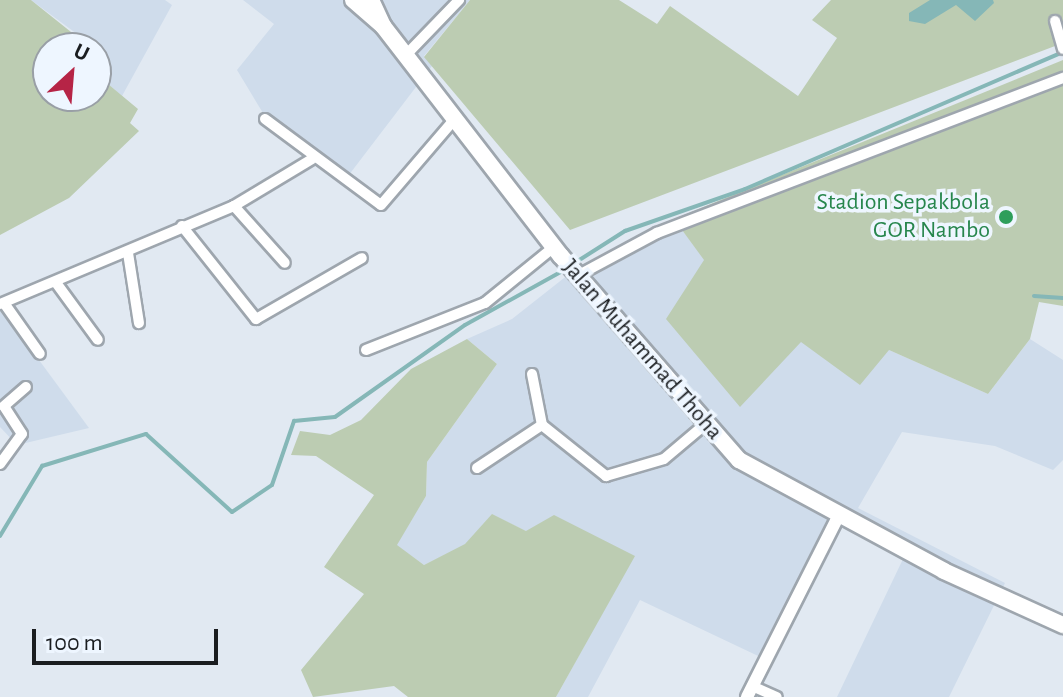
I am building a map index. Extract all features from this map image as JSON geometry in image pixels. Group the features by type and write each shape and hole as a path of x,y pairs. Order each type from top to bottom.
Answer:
{"main road":[{"name":"Jalan Muhammad Thoha","path":"353,0 383,26"},
{"name":"Jalan Muhammad Thoha","path":"371,0 383,26 453,121 703,426 739,460 838,517 1063,625"}],"street":[{"path":"405,56 459,0"},
{"path":"1055,21 1062,46"},
{"path":"575,273 657,233 1063,78"},
{"path":"265,119 312,159 381,205 453,121"},
{"path":"40,354 2,304 57,284 182,226 234,206 312,159"},
{"path":"234,206 285,263"},
{"path":"182,226 256,319 362,258"},
{"path":"366,350 485,303 555,248"},
{"path":"128,253 139,323"},
{"path":"57,284 98,340"},
{"path":"532,374 542,425 582,462 624,476 664,459 703,426"},
{"path":"0,464 22,434 4,406 26,387"},
{"path":"477,468 542,425"},
{"path":"777,697 750,691 838,517"}],"shaded area":[{"path":"0,0 31,0 71,32 32,32 32,112 112,112 112,87 138,109 130,123 139,131 69,198 0,235"},
{"path":"31,0 165,0 172,5 122,96 112,88 112,32 74,32"},
{"path":"243,0 470,0 424,56 432,66 342,184 266,118 237,70 274,24"},
{"path":"470,0 619,0 657,24 670,6 798,96 837,38 812,20 831,0 1063,0 1063,43 570,230 424,57"},
{"path":"930,0 993,0 994,3 975,21 956,5 925,24 909,21 909,13"},
{"path":"1063,60 1063,306 1039,302 1030,339 988,394 889,350 860,385 801,342 740,407 666,319 704,260 674,219"},
{"path":"674,219 704,259 801,341 889,350 988,394 1030,339 1063,360 1063,460 1053,470 995,446 902,432 858,508 1005,583 949,697 837,697 903,559 839,525 769,661 640,600 588,697 556,697 634,556 526,531 492,515 465,545 424,565 396,545 426,496 427,462 497,364 467,339 512,319 578,267"},
{"path":"0,307 89,428 17,445 0,427"},
{"path":"467,339 497,364 427,462 426,496 397,545 424,565 465,544 492,514 526,531 554,515 635,556 556,697 408,697 394,686 313,697 301,670 364,594 324,567 374,495 316,456 291,455 300,431 330,435 361,420 411,369"}],"waterway":[{"path":"573,264 625,231 745,189 1063,52"},
{"path":"0,536 42,466 146,434 232,512 272,485 294,421 335,417 465,325 566,269"},
{"path":"1034,296 1063,298"}],"place":[{"name":"Stadion Sepakbola GOR Nambo","path":"1006,217"}]}
